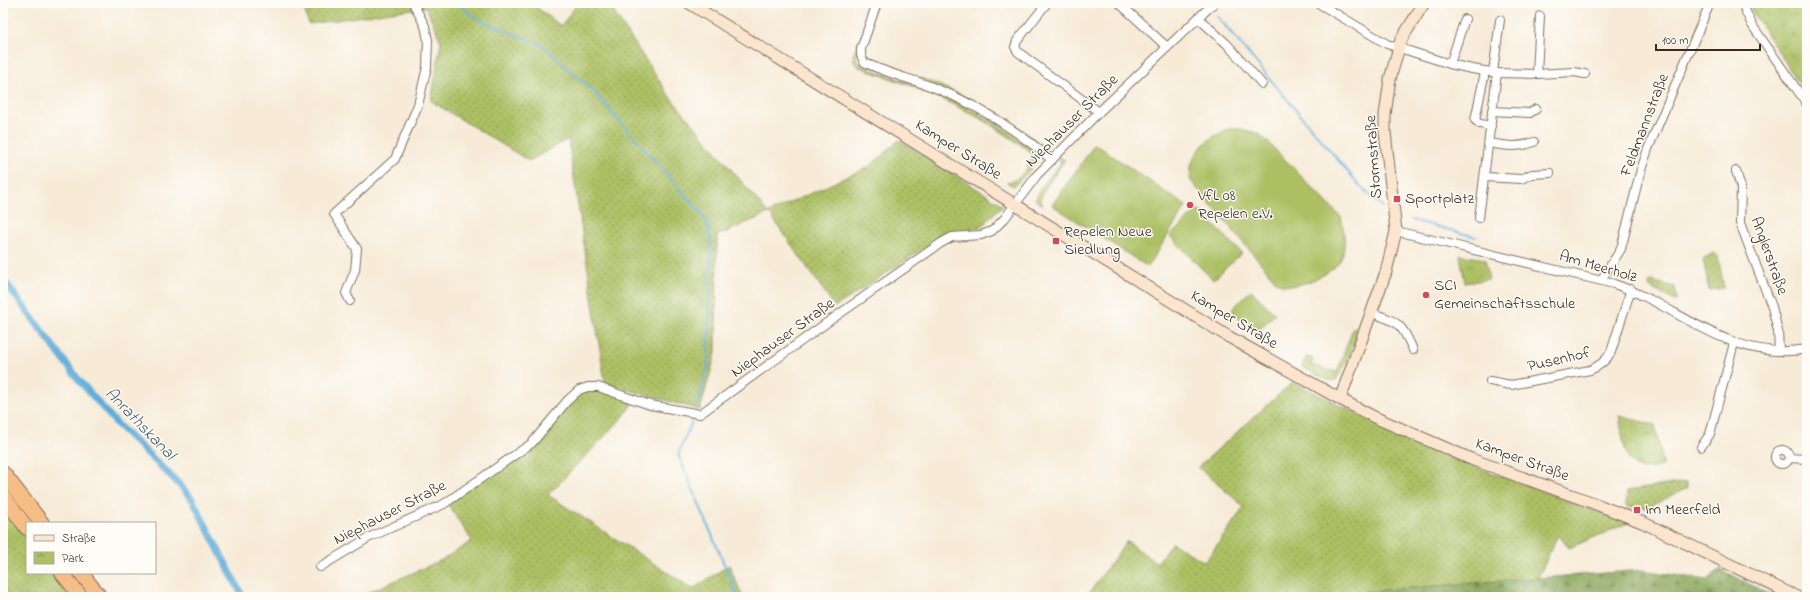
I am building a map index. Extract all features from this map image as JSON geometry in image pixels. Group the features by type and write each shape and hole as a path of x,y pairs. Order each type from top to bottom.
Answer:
{"highway":[{"path":"3,473 41,522"},
{"path":"3,496 26,527"},
{"path":"63,574 81,597"},
{"path":"82,574 100,597"}],"main road":[{"name":"Kamper Straße","path":"689,3 1229,337 1340,399 1374,417 1471,459 1595,503 1644,523 1797,597"},
{"name":"Stormstraße","path":"1340,399 1386,272 1396,231 1385,124 1390,79 1401,40 1424,3"}],"street":[{"path":"350,301 346,293 355,270 357,249 334,214 395,159 418,105 428,67 428,40 425,26 413,3"},
{"path":"877,3 861,49 860,55 864,62 871,66 931,86 984,111 1031,143 1052,160"},
{"path":"1047,3 1017,41 1015,47 1018,52 1099,112"},
{"path":"1119,3 1167,47"},
{"name":"Niephauser Straße","path":"320,567 368,538 444,504 532,443 567,401 579,390 588,387 598,387 650,405 700,414 941,243 952,237 981,235 992,231 1037,175 1099,112 1214,3"},
{"path":"1318,3 1387,44 1450,64 1495,73 1537,74 1574,72 1585,74"},
{"name":"Feldmannstraße","path":"1601,280 1621,249 1640,173 1648,149 1710,3"},
{"path":"1742,3 1752,25 1807,104"},
{"path":"1537,74 1540,16"},
{"path":"1198,18 1227,44 1262,84"},
{"path":"1450,64 1464,19"},
{"path":"1478,218 1489,143 1500,20"},
{"path":"1485,72 1475,120 1480,124 1490,126"},
{"path":"1492,111 1530,113 1536,110"},
{"path":"1489,143 1507,146 1526,146 1534,142"},
{"name":"Anglerstraße","path":"1736,171 1741,188 1740,223 1772,307 1778,331 1779,351"},
{"path":"1485,177 1521,179 1532,174 1550,172"},
{"name":"Am Meerholz","path":"1396,231 1601,280 1631,289 1707,332 1734,343 1779,351 1807,349"},
{"name":"Pusenhof","path":"1490,381 1511,384 1590,370 1597,367 1607,360 1611,352 1631,289"},
{"path":"1372,313 1393,320 1401,326 1406,332 1413,350"},
{"path":"1701,447 1710,434 1734,343"},
{"path":"1789,458 1807,459"}],"green space":[{"path":"302,3 531,3 561,26 578,3 608,3 670,97 768,213 870,166 899,140 1003,205 981,227 950,231 835,307 769,213 717,236 716,352 700,410 605,383 568,139 529,161 431,101 441,42 426,7 309,24"},
{"path":"1747,3 1807,3 1807,96"},
{"path":"859,41 856,55 858,61 863,66 941,94 990,120 1035,150 1035,160 1031,169 1013,186 1007,182 1016,179 1024,172 1030,162 1032,153 981,119 940,98 910,85 859,67 854,61 853,55"},
{"path":"874,63 890,66 944,87 997,114 1047,149 1005,120"},
{"path":"1228,129 1241,129 1260,134 1341,217 1344,247 1342,257 1333,269 1317,278 1299,285 1283,285 1278,282 1190,180 1191,165 1194,157 1206,142"},
{"path":"1095,144 1186,206 1148,267 1052,205"},
{"path":"1060,157 1065,160 1044,190 1040,200 1043,205 1035,200 1041,187 1060,164"},
{"path":"1198,209 1242,253 1213,280 1170,236"},
{"path":"1713,253 1718,256 1724,288 1709,290 1703,259"},
{"path":"1460,255 1485,259 1489,279 1465,283"},
{"path":"1651,281 1675,287 1677,299 1675,301 1649,287 1649,283"},
{"path":"1251,290 1275,314 1255,334 1231,310"},
{"path":"1361,325 1347,362 1336,380 1329,381 1302,367 1306,357 1313,359 1311,365 1337,372 1353,328"},
{"path":"1293,382 1444,455 1628,523 1569,548 1558,535 1538,578 1385,590 1325,597 1086,597 1127,541 1157,563 1172,543 1205,562 1244,507 1198,467"},
{"path":"599,389 633,402 624,416 548,495 693,589 729,565 743,597 358,597 442,560 472,541 447,503 537,441 579,392"},
{"path":"1619,416 1655,425 1663,465 1644,469 1637,467 1631,462 1627,456"},
{"path":"1686,482 1687,488 1647,508 1626,506 1627,491"},
{"path":"3,507 26,537 26,574 56,574 73,597 3,597"},
{"path":"1721,569 1774,597 1325,597 1385,590 1642,570 1707,580"}],"waterway":[{"path":"458,3 471,15 480,20 542,45 593,91 702,214 707,224 711,242 708,365 696,410"},
{"path":"1217,16 1360,186 1383,207"},
{"path":"1412,220 1476,237"},
{"name":"Anrathskanal","path":"3,279 78,379 116,423 177,482 192,499 243,597"},
{"path":"694,417 678,454 738,597"}],"place":[{"name":"Sportplatz","path":"1397,199"},
{"name":"VfL 08 Repelen e.V.","path":"1190,205"},
{"name":"Repelen Neue Siedlung","path":"1056,241"},
{"name":"SCI Gemeinschaftsschule","path":"1426,295"},
{"name":"Im Meerfeld","path":"1637,510"}]}
